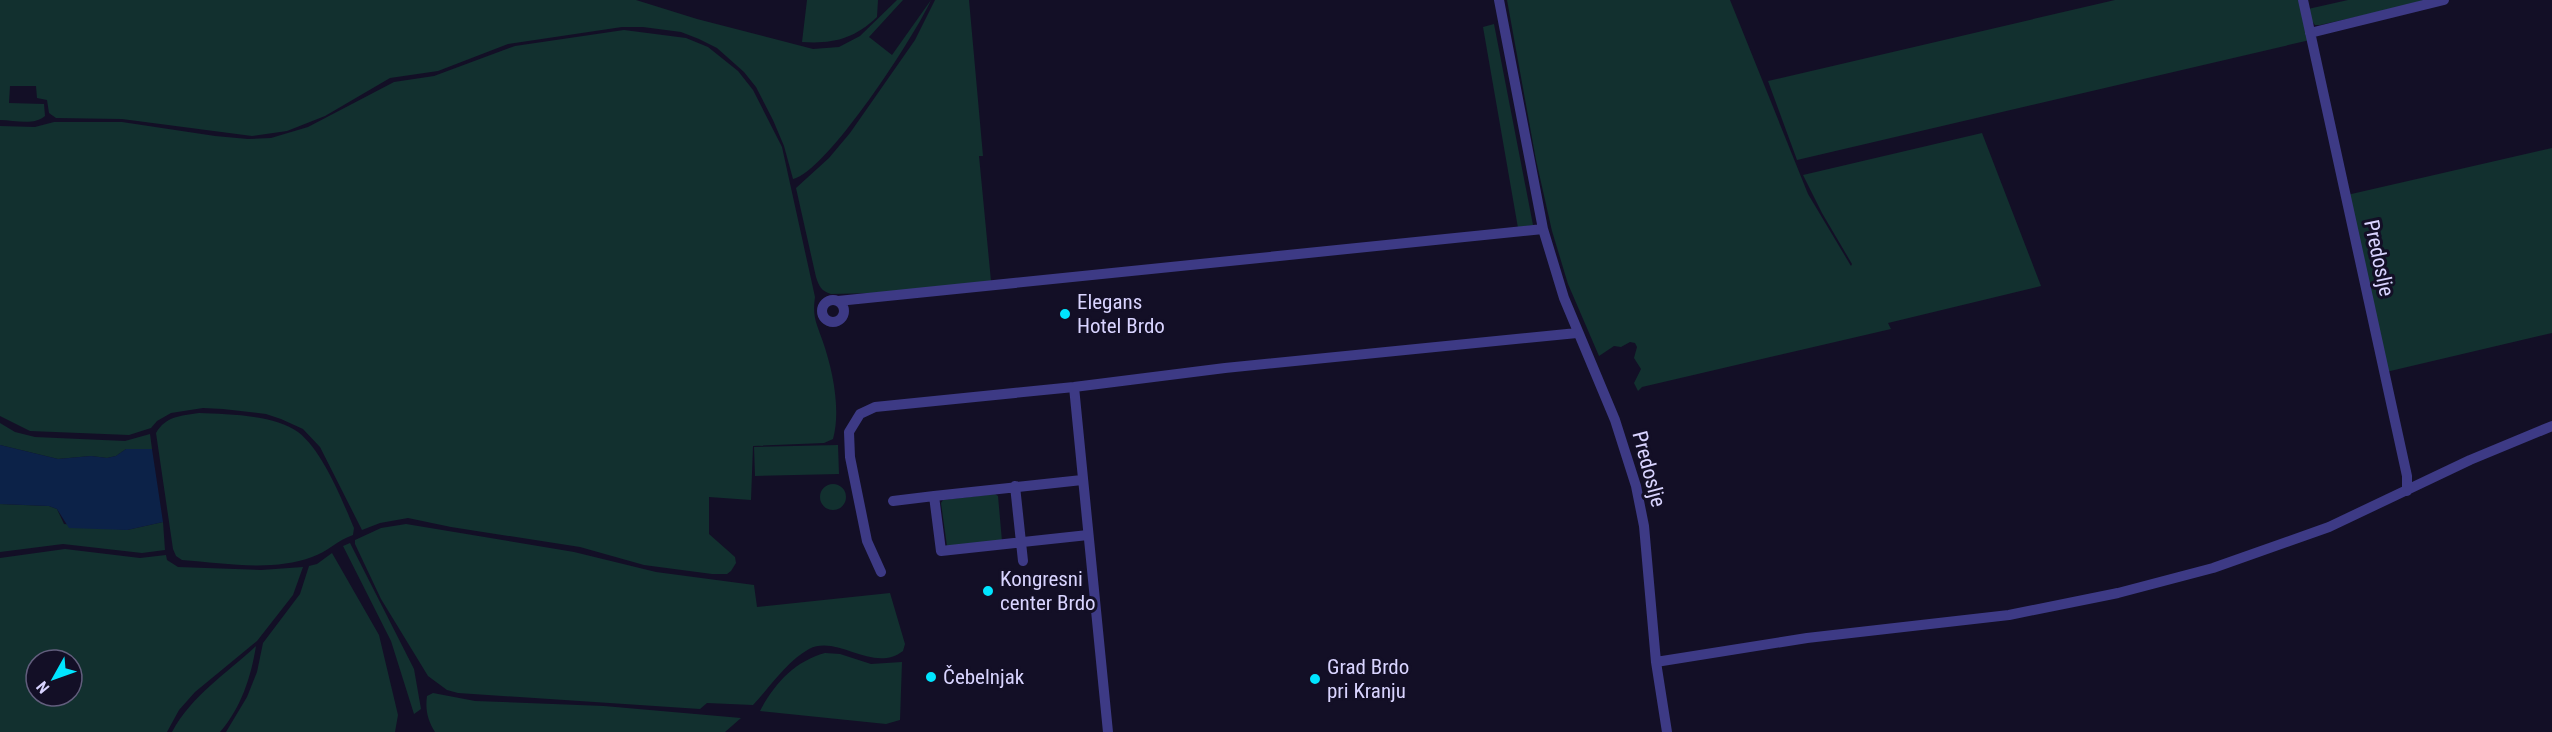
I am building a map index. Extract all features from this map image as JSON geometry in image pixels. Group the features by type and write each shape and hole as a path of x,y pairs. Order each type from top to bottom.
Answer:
{"street":[{"name":"Predoslje","path":"1499,0 1543,229 1577,333 1615,420 1636,486 1644,526 1656,662 1668,732"},
{"name":"Predoslje","path":"2303,0 2407,476 2407,491"},
{"path":"2310,33 2444,0"},
{"path":"841,306 866,298 1543,229"},
{"path":"881,572 867,541 850,457 849,432 860,414 875,407 1074,387 1224,368 1577,333"},
{"path":"1074,387 1108,732"},
{"path":"1656,662 1817,637 2009,615 2085,601 2213,568 2329,527 2469,460 2552,426"},
{"path":"893,501 1082,480"},
{"path":"1015,486 1023,561"},
{"path":"934,496 941,551 1088,536"}],"green space":[{"path":"0,0 636,0 697,19 813,49 839,47 860,36 897,0 903,0 869,37 892,55 931,0 890,70 848,128 808,171 793,179 784,146 756,87 744,72 717,48 681,32 622,27 508,44 438,71 390,78 325,116 287,131 252,136 122,119 56,118 49,113 47,100 37,98 36,86 10,86 9,103 44,104 45,116 30,122 0,120"},
{"path":"807,0 878,0 877,17 851,35 833,41 802,42"},
{"path":"935,0 969,0 983,156 979,156 991,281 878,293 831,294 821,288 816,277 796,188 829,158 850,133 915,40"},
{"path":"1507,0 1730,0 1808,194 1851,266 1852,264 1803,175 1982,133 2041,286 1888,323 1891,329 1642,387 1638,391 1634,383 1641,369 1634,358 1637,347 1635,343 1630,342 1621,347 1614,346 1599,356 1568,284 1552,231 1536,160"},
{"path":"2115,0 2301,0 2310,40 1797,160 1768,81"},
{"path":"2348,0 2432,0 2320,25 2315,25 2311,20 2308,9"},
{"path":"1494,24 1533,225 1518,228 1483,27"},
{"path":"624,30 686,38 708,47 738,71 753,90 782,147 815,297 816,321 833,378 836,416 833,439 824,443 753,446 751,500 709,497 709,534 735,557 736,563 727,574 644,565 580,547 408,518 380,523 362,530 320,447 303,429 266,414 203,408 171,413 157,421 151,428 129,435 30,431 0,416 0,126 35,127 54,122 122,122 215,136 248,139 271,138 308,127 394,82 434,76 515,46"},
{"path":"2552,148 2552,333 2386,372 2347,195"},
{"path":"199,413 264,419 288,426 298,432 324,463 354,528 353,535 317,555 297,562 281,564 231,564 182,560 176,556 173,549 156,433 169,420"},
{"path":"0,423 15,432 35,437 125,441 150,434 152,449 126,449 116,456 107,458 91,456 58,459 0,445"},
{"path":"838,445 839,474 755,476 754,447"},
{"path":"833,484 842,488 846,497 842,506 833,510 824,506 820,497 824,488"},
{"path":"995,494 998,496 1002,541 947,546 941,503 943,500"},
{"path":"0,504 49,506 57,509 64,524 127,530 163,522 165,550 142,553 63,544 0,552"},
{"path":"406,524 574,552 656,572 754,585 757,607 890,593 905,644 903,651 892,657 880,658 868,657 832,646 809,649 786,667 753,705 707,703 700,709 458,693 447,690 428,676 381,599 355,544 355,540 381,528"},
{"path":"350,543 414,669 421,709 414,714 391,641 343,546"},
{"path":"65,549 140,558 166,555 167,560 178,567 261,570 303,567 293,595 257,641 195,692 179,710 167,732 0,732 0,558"},
{"path":"332,553 379,635 398,715 395,732 226,732 247,697 257,672 263,643 300,594 309,566 317,564"},
{"path":"256,646 244,692 234,713 220,732 172,732 199,696"},
{"path":"825,653 840,654 871,664 902,662 900,720 886,724 760,711 786,675 804,662"},
{"path":"433,693 475,701 604,706 741,718 725,732 435,732 426,706 427,696"}],"water":[{"path":"0,445 58,459 91,456 107,458 116,456 126,449 152,449 163,522 127,530 69,528 57,509 49,506 0,504"}],"place":[{"name":"Elegans Hotel Brdo","path":"1065,314"},
{"name":"Kongresni center Brdo","path":"988,591"},
{"name":"Čebelnjak","path":"931,677"},
{"name":"Grad Brdo pri Kranju","path":"1315,679"}]}
